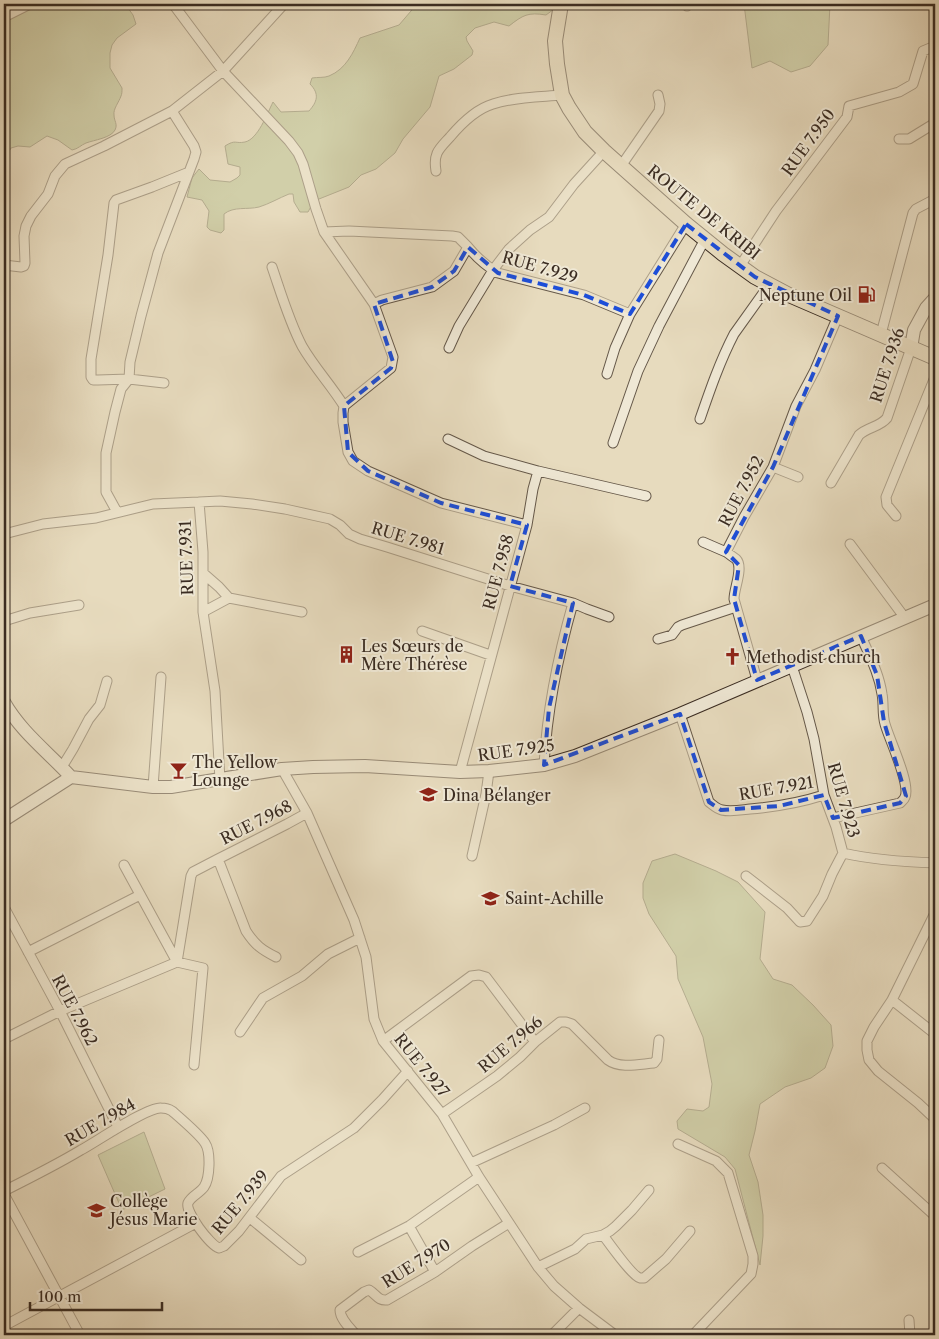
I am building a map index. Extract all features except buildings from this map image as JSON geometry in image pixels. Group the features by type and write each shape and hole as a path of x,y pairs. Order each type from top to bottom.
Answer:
{"main road":[{"name":"ROUTE DE KRIBI","path":"561,4 555,41 562,95 585,132 604,151 686,224 740,266 769,285 935,358"}],"street":[{"path":"4,17 30,4"},
{"path":"173,4 223,71 298,152 324,232 374,304 393,357 393,362 391,368 344,406"},
{"path":"4,265 24,266 26,226 31,216 48,194 55,176 65,164 172,111 223,71 284,4"},
{"name":"RUE 7.950","path":"740,266 776,211 847,117 849,106 899,92 913,84 923,51 935,46"},
{"path":"436,171 436,153 440,147 454,131 481,109 510,100 562,95"},
{"path":"621,166 659,111 658,95"},
{"path":"117,512 106,492 106,453 117,402 121,389 129,379 130,362 140,316 158,253 196,152 172,111"},
{"path":"899,139 910,139 935,123"},
{"path":"450,348 459,326 493,270 509,249 549,217 574,184 604,151"},
{"path":"164,382 129,379 93,380 91,376 91,359 108,256 114,202 189,172"},
{"path":"881,334 913,213 916,209 935,198"},
{"path":"607,374 615,348 630,314 686,224"},
{"name":"RUE 7.929","path":"324,232 349,231 458,237 477,258 493,270 584,295 630,314"},
{"path":"613,443 638,371 659,326 705,239"},
{"path":"374,304 382,300 432,287 454,271 468,247"},
{"path":"272,267 302,344 344,406 343,422 348,452 353,460 368,471 441,503 527,525"},
{"path":"700,420 730,341 769,285"},
{"name":"RUE 7.936","path":"831,483 859,435 863,431 884,422 887,418 911,348 914,330 926,308 935,298"},
{"name":"RUE 7.952","path":"757,680 734,599 740,569 737,560 726,552 773,467 796,406 815,370 838,316"},
{"path":"896,516 887,505 886,497 935,377"},
{"path":"448,439 484,456 538,471 646,496"},
{"path":"773,467 798,477"},
{"name":"RUE 7.958","path":"460,772 490,655 527,525 533,488 538,471"},
{"name":"RUE 7.981","path":"199,502 220,501 285,508 330,519 354,537 510,586 573,603 592,612 609,617"},
{"name":"RUE 7.931","path":"4,534 43,524 96,518 153,504 199,502 203,612 215,691 220,780"},
{"path":"703,542 726,552"},
{"path":"850,544 904,618"},
{"path":"203,573 229,598 302,612"},
{"path":"203,612 229,598"},
{"path":"544,765 549,708 558,661 573,603"},
{"path":"4,621 30,613 79,605"},
{"name":"RUE 7.925","path":"72,777 153,787 171,787 282,769 313,767 365,766 460,772 544,765 575,756 680,714 935,605"},
{"path":"658,639 672,634 682,625 736,607"},
{"path":"422,631 490,655"},
{"path":"833,818 900,803 906,796 906,788 898,757 884,722 882,692 861,636"},
{"name":"RUE 7.923","path":"792,666 814,739 824,795 843,853 889,861 935,863"},
{"path":"153,787 162,677"},
{"path":"62,767 74,749 89,719 100,705 107,681"},
{"path":"4,702 12,716 30,737 72,777 4,820"},
{"name":"RUE 7.921","path":"680,714 709,802 721,810 734,811 779,806 824,795"},
{"name":"RUE 7.927","path":"282,769 307,813 360,938 366,957 374,1019 383,1041 442,1114 479,1177 538,1267 554,1286 615,1335"},
{"path":"472,856 486,794 489,771"},
{"name":"RUE 7.968","path":"276,957 262,950 246,931 218,859 307,813"},
{"path":"746,876 787,908 800,922 807,921 823,896 843,853"},
{"path":"176,962 191,876 193,872 218,859"},
{"path":"124,865 176,962"},
{"path":"28,952 140,895"},
{"name":"RUE 7.962","path":"4,907 8,925 28,952 60,1011 118,1128"},
{"path":"935,913 892,1000 874,1027 868,1041 867,1050 869,1060 878,1071 935,1118"},
{"path":"240,1032 262,998 302,976 328,954 360,938"},
{"path":"4,1040 60,1011 176,962 203,968 194,1065"},
{"path":"383,1041 471,976 479,975 486,978 535,1042"},
{"path":"892,1000 935,1034"},
{"name":"RUE 7.966","path":"442,1114 497,1076 560,1022 572,1024 612,1063 628,1065 654,1063 657,1059 659,1040"},
{"name":"RUE 7.939","path":"4,1326 196,1223 211,1243 219,1248 224,1246 250,1218 281,1176 354,1128 408,1071"},
{"name":"RUE 7.984","path":"4,1193 153,1109 161,1108 170,1110 205,1143 208,1149 209,1160 205,1186 191,1199 187,1208 196,1223"},
{"path":"471,1163 554,1125 585,1108"},
{"path":"678,1144 716,1161 728,1173 754,1256 751,1274 693,1335"},
{"path":"882,1168 935,1216"},
{"path":"358,1252 409,1226 479,1177"},
{"path":"538,1267 575,1248 586,1239 603,1235 616,1226 649,1190"},
{"path":"4,1193 80,1335"},
{"path":"250,1218 301,1260"},
{"name":"RUE 7.970","path":"356,1335 342,1318 340,1310 364,1292 369,1290 378,1299 387,1300 435,1272 509,1223"},
{"path":"409,1226 435,1272"},
{"path":"603,1235 620,1258 637,1276 644,1278 666,1259 690,1231"},
{"path":"552,1335 579,1308"},
{"path":"909,1320 910,1335"}],"highlighted area":[{"path":"686,224 755,277 838,316 773,467 726,552 739,565 734,599 757,680 861,636 877,675 884,722 906,796 900,803 833,818 824,795 779,806 721,810 709,802 680,714 544,765 549,708 573,603 510,586 527,525 441,503 368,471 348,452 344,406 391,368 393,362 374,304 432,287 454,271 468,247 498,273 584,295 630,314"}],"green space":[{"path":"41,4 125,4 133,15 136,24 117,38 112,45 110,53 110,68 122,88 114,113 116,128 110,135 72,150 58,140 47,136 30,147 18,146 11,148 4,160 4,19"},
{"path":"417,4 561,4 546,15 526,15 509,26 494,22 475,28 466,37 473,51 472,55 454,69 439,76 430,107 403,139 395,153 376,169 361,175 349,187 314,201 308,212 300,212 294,202 293,194 259,207 232,210 224,214 224,230 221,233 210,230 207,227 209,211 202,200 187,197 192,178 199,169 210,180 230,182 237,178 240,175 240,167 228,164 225,146 234,142 250,140 262,125 273,102 281,112 309,111 316,98 315,91 310,84 312,78 327,77 335,73 348,60 360,38 399,25"},
{"path":"744,4 830,4 828,45 810,66 791,72 770,61 752,68"},
{"path":"675,854 738,882 765,912 760,959 773,979 792,985 831,1025 833,1046 825,1068 811,1078 785,1087 760,1104 749,1155 758,1182 763,1215 760,1265 735,1169 725,1157 678,1129 677,1121 687,1109 703,1111 709,1107 712,1084 703,1037 678,979 676,956 649,914 643,898 643,883 652,861"},
{"path":"144,1132 165,1189 122,1210 98,1155"}],"place":[{"name":"Neptune Oil","path":"866,295"},
{"name":"Les Sœurs de Mère Thérèse","path":"347,655"},
{"name":"Methodist church","path":"732,657"},
{"name":"The Yellow Lounge","path":"178,771"},
{"name":"Dina Bélanger","path":"429,795"},
{"name":"Saint-Achille","path":"491,898"},
{"name":"Collège Jésus Marie","path":"96,1210"}]}
